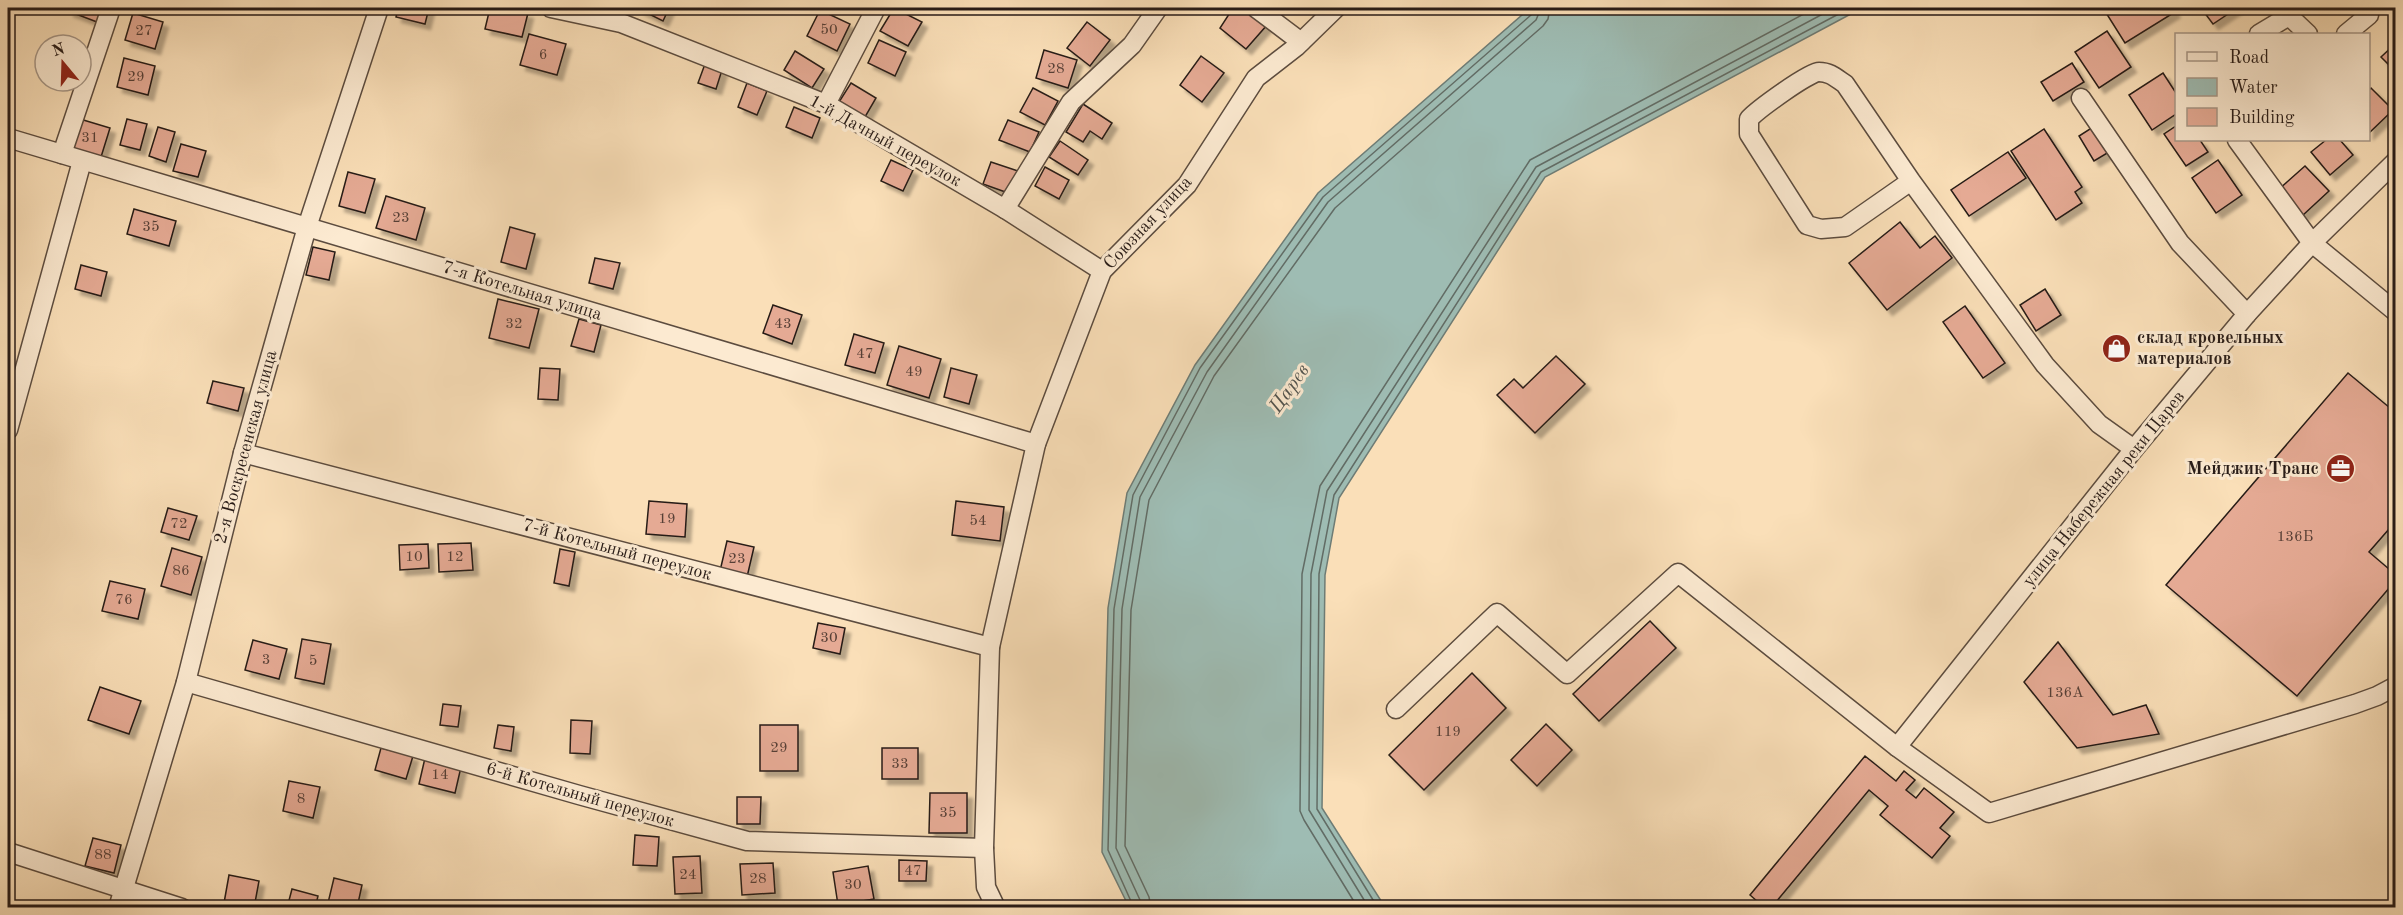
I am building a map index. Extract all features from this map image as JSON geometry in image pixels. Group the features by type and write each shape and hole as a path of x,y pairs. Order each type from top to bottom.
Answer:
{"street":[{"path":"62,154 111,8"},
{"name":"2-я Воскресенская улица","path":"118,908 186,682 243,453 307,227 379,8"},
{"name":"1-й Дачный переулок","path":"551,8 625,15 826,104 1005,209 1102,271"},
{"path":"826,104 876,8"},
{"path":"1005,209 1071,102 1132,45 1158,8"},
{"path":"1256,8 1301,42"},
{"name":"Союзная улица","path":"996,908 986,887 984,848 990,647 1036,444 1102,271 1187,185 1256,78 1301,42 1336,8"},
{"path":"2260,33 2285,12 2307,33"},
{"path":"2347,33 2369,15"},
{"path":"1911,181 1845,227 1821,230 1807,225 1749,134 1749,119 1758,110 1816,72 1831,74 1845,84 1911,181 2045,365 2099,424 2134,449"},
{"path":"2081,98 2180,243 2247,314"},
{"name":"7-я Котельная улица","path":"8,138 1036,444"},
{"path":"2243,142 2312,243 2396,312"},
{"path":"8,430 82,161"},
{"name":"улица Набережная реки Царев","path":"1897,747 2134,449 2247,314 2312,243 2396,161"},
{"name":"7-й Котельный переулок","path":"243,453 990,647"},
{"path":"1396,709 1497,613 1567,674 1678,573 1897,747 1989,813 2355,704 2396,686"},
{"name":"6-й Котельный переулок","path":"186,682 568,792 747,840 984,848"},
{"path":"8,852 182,908"}],"water":[{"name":"Царев","path":"1530,8 1862,8 1545,177 1339,498 1325,575 1322,808 1385,907 1129,907 1102,852 1108,608 1127,493 1195,365 1318,193"}],"building":[{"path":"69,8 102,8 97,22 68,11"},
{"path":"398,8 429,8 425,24 396,17"},
{"path":"490,8 528,13 522,37 485,29"},
{"path":"640,8 669,8 663,21"},
{"path":"894,8 922,22 908,46 880,31"},
{"path":"1233,8 1244,8 1267,25 1246,49 1220,28"},
{"path":"2103,8 2172,8 2175,12 2125,43"},
{"path":"2201,8 2237,8 2213,24"},
{"path":"820,10 850,24 837,51 807,36"},
{"path":"133,13 163,22 155,49 125,40"},
{"path":"1087,22 1110,40 1090,66 1067,48"},
{"path":"2107,31 2131,67 2099,88 2075,52"},
{"path":"529,34 566,44 557,75 520,65"},
{"path":"879,40 906,52 895,76 868,63"},
{"path":"2396,43 2396,72 2381,57"},
{"path":"1044,50 1077,60 1068,88 1036,78"},
{"path":"795,51 824,69 812,88 784,70"},
{"path":"1201,56 1224,73 1202,102 1180,85"},
{"path":"124,58 155,66 148,95 117,87"},
{"path":"2072,63 2084,82 2053,101 2041,82"},
{"path":"705,64 722,70 716,89 698,83"},
{"path":"2163,73 2175,91 2175,115 2152,130 2129,95"},
{"path":"747,83 767,91 757,115 738,107"},
{"path":"851,83 876,98 865,117 839,102"},
{"path":"1033,88 1058,101 1045,125 1020,112"},
{"path":"2370,89 2393,110 2370,132"},
{"path":"1083,104 1112,123 1102,139 1090,131 1083,142 1066,132"},
{"path":"794,107 820,118 812,138 786,127"},
{"path":"80,119 110,128 101,157 71,148"},
{"path":"127,119 147,124 140,150 120,145"},
{"path":"1008,120 1039,132 1030,152 999,140"},
{"path":"158,127 175,132 166,162 149,156"},
{"path":"2093,127 2109,152 2094,161 2079,136"},
{"path":"2175,127 2175,141 2201,141 2208,152 2186,166 2164,134"},
{"path":"2044,129 2082,187 2075,192 2082,203 2056,220 2011,151"},
{"path":"1060,141 1088,160 1078,175 1049,157"},
{"path":"2325,141 2341,141 2353,155 2330,175 2311,152"},
{"path":"181,144 206,151 198,177 173,171"},
{"path":"2008,152 2026,178 1969,216 1951,190"},
{"path":"891,160 913,170 903,191 881,181"},
{"path":"2218,160 2242,195 2216,213 2192,178"},
{"path":"991,162 1018,171 1011,194 983,184"},
{"path":"2305,166 2329,191 2302,216 2278,190"},
{"path":"1045,167 1069,180 1059,199 1035,186"},
{"path":"348,172 375,179 365,213 339,206"},
{"path":"386,196 425,208 416,240 376,228"},
{"path":"134,209 176,221 169,246 127,234"},
{"path":"1900,222 1920,248 1935,236 1952,258 1887,310 1849,263"},
{"path":"510,227 535,234 526,269 501,262"},
{"path":"313,247 335,252 329,280 306,275"},
{"path":"595,258 620,263 613,289 589,283"},
{"path":"81,265 107,272 101,296 75,289"},
{"path":"2045,289 2061,315 2036,331 2020,305"},
{"path":"498,299 539,309 529,348 489,338"},
{"path":"773,305 802,315 792,344 763,333"},
{"path":"1965,306 2005,363 1983,378 1943,322"},
{"path":"579,319 601,325 594,352 571,346"},
{"path":"854,334 884,343 875,373 845,365"},
{"path":"899,346 941,359 929,398 887,385"},
{"path":"1556,356 1585,384 1535,433 1497,395 1514,379 1523,388"},
{"path":"540,368 560,369 558,400 538,399"},
{"path":"951,368 977,375 969,404 944,397"},
{"path":"2348,373 2396,413 2396,521 2369,552 2396,575 2396,580 2297,696 2166,585"},
{"path":"213,381 244,388 238,411 207,403"},
{"path":"649,501 687,504 685,537 646,534"},
{"path":"956,501 1004,507 1000,541 952,535"},
{"path":"168,508 197,516 189,540 161,532"},
{"path":"727,541 754,547 747,577 720,571"},
{"path":"471,543 473,570 439,572 438,544"},
{"path":"428,544 429,568 400,570 399,545"},
{"path":"172,548 202,557 191,595 161,586"},
{"path":"560,549 575,552 569,586 554,583"},
{"path":"110,581 145,589 138,619 102,611"},
{"path":"1650,621 1676,648 1599,721 1573,694"},
{"path":"818,623 845,628 840,654 813,648"},
{"path":"302,639 331,644 324,684 295,678"},
{"path":"253,640 287,649 279,679 245,670"},
{"path":"2058,642 2113,715 2146,705 2159,734 2077,748 2024,682"},
{"path":"1472,673 1506,708 1424,790 1389,755"},
{"path":"100,687 141,701 129,734 88,720"},
{"path":"443,704 461,706 458,727 440,725"},
{"path":"571,720 592,721 590,754 570,753"},
{"path":"1546,724 1572,750 1537,786 1511,760"},
{"path":"498,725 514,727 511,751 494,748"},
{"path":"760,725 798,725 798,771 760,771"},
{"path":"381,748 413,756 406,779 375,770"},
{"path":"882,748 918,748 918,779 882,779"},
{"path":"1865,756 1896,781 1904,771 1915,780 1906,790 1916,798 1924,788 1954,812 1940,828 1950,836 1932,858 1880,815 1888,806 1869,790 1771,908 1765,908 1750,895"},
{"path":"425,758 461,767 455,793 419,784"},
{"path":"289,781 320,787 313,818 283,811"},
{"path":"930,793 967,793 967,833 929,833"},
{"path":"737,797 761,797 760,824 737,824"},
{"path":"635,835 659,837 657,866 633,865"},
{"path":"93,838 121,845 114,873 85,866"},
{"path":"700,856 702,893 675,894 673,857"},
{"path":"899,860 927,861 926,881 899,881"},
{"path":"773,863 775,893 742,895 740,864"},
{"path":"868,866 874,899 838,905 833,872"},
{"path":"229,875 259,881 254,908 224,903"},
{"path":"334,878 362,885 357,908 327,907"},
{"path":"292,889 318,896 315,908 287,908"}],"place":[{"name":"склад кровельных материалов","path":"2116,348"},
{"name":"Мейджик Транс","path":"2340,469"}]}
